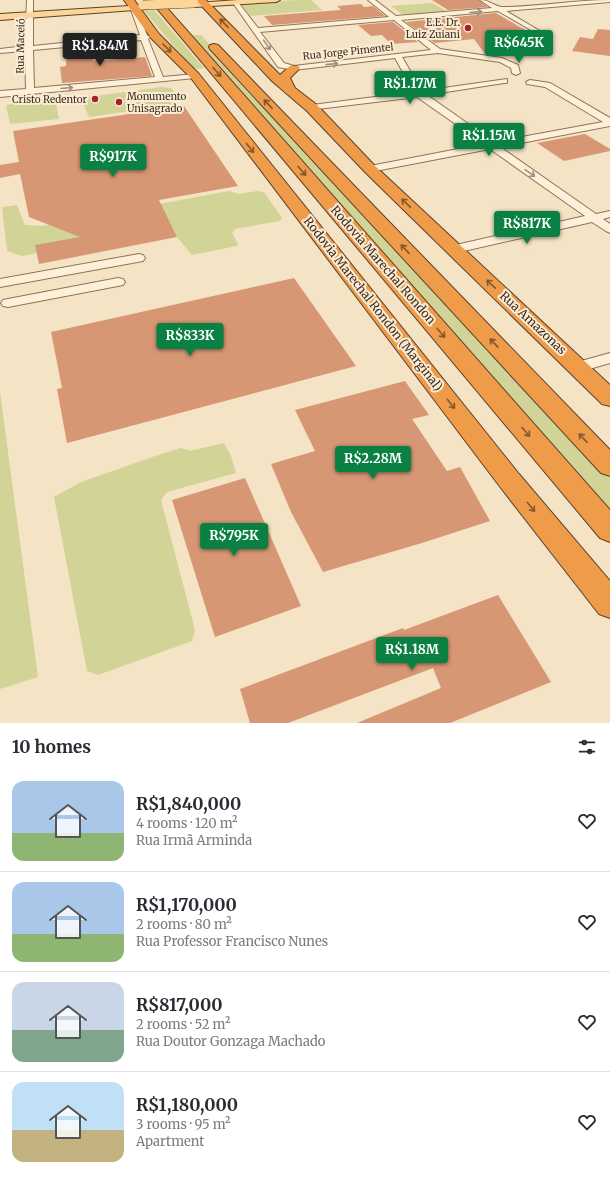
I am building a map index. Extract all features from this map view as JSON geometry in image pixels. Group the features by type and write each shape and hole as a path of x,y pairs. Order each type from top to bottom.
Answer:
{"highway":[{"name":"Rodovia Marechal Rondon","path":"170,0 610,466"},
{"path":"200,3 276,78 312,108 370,169 455,249"},
{"name":"Rodovia Marechal Rondon","path":"140,4 610,530"},
{"name":"Rodovia Marechal Rondon (Marginal)","path":"140,4 155,36 195,76 510,481 610,604"},
{"path":"290,90 284,77 294,68"},
{"name":"Rua Amazonas","path":"455,249 610,398"}],"main road":[{"path":"0,16 140,4 200,3 248,0"},
{"path":"234,1 276,0"}],"street":[{"name":"Rua Maceió","path":"30,0 30,91"},
{"path":"371,0 438,51"},
{"path":"483,0 538,32"},
{"path":"257,30 610,0"},
{"path":"234,1 257,30 281,65 294,68"},
{"path":"595,1 610,7"},
{"path":"140,4 146,37 160,80"},
{"path":"0,51 146,37"},
{"name":"Rua Jorge Pimentel","path":"294,68 398,57 438,51 502,60 516,67 516,74 529,77 532,80 527,83 547,85 610,123"},
{"path":"398,57 419,94 610,229"},
{"path":"504,81 501,78 502,75 516,74"},
{"path":"0,94 195,76"},
{"path":"312,108 504,81 514,84"},
{"path":"370,169 610,123"},
{"path":"455,249 610,214"},
{"path":"0,283 139,258"},
{"path":"3,303 118,282"},
{"path":"579,367 610,358"}],"green space":[{"path":"311,0 322,10 251,16 241,4"},
{"path":"432,3 450,13 406,17 391,6"},
{"path":"144,11 155,11 204,68 193,68"},
{"path":"190,35 201,35 610,478 610,511"},
{"path":"161,87 171,88 175,93 177,104 89,117 81,98"},
{"path":"55,98 59,119 10,124 6,105"},
{"path":"229,191 239,194 257,191 264,192 282,218 280,221 235,229 232,233 238,244 237,246 192,255 177,237 169,221 35,246 37,253 22,256 7,251 2,207 17,205 25,225 42,226"},
{"path":"0,392 38,677 0,689"},
{"path":"224,443 231,456 236,473 167,492 161,500 195,630 192,641 98,675 87,671 54,497 81,482 164,453 181,448 190,451"}],"building":[{"path":"432,0 479,0 488,7 448,10"},
{"path":"361,4 364,7 373,6 385,16 272,25 264,16 341,10 337,6"},
{"name":"E.E. Dr. Luiz Zuiani","path":"496,13 532,34 490,38 504,54 485,54 474,39 435,43 406,22"},
{"path":"393,22 418,42 391,44 382,35 371,36 358,25"},
{"path":"598,29 610,30 610,56 572,51 580,37 593,39"},
{"path":"91,46 93,61 145,57 152,76 62,83 60,67 66,66 67,48"},
{"path":"184,106 238,186 159,200 177,237 39,264 35,245 80,237 29,217 20,174 0,178 0,165 19,162 13,131"},
{"path":"585,134 610,149 610,151 564,161 537,143"},
{"path":"294,278 356,366 67,443 57,389 62,388 51,332"},
{"path":"405,381 429,415 412,419 447,471 460,467 490,521 323,572 291,512 271,464 315,451 295,410"},
{"path":"245,478 301,606 215,637 172,500"},
{"path":"498,595 551,682 450,723 357,723 441,688 433,668 288,723 250,723 240,689 403,628 404,630"}],"place":[{"name":"E.E. Dr. Luiz Zuiani","path":"468,28"},
{"name":"Cristo Redentor","path":"95,99"},
{"name":"Monumento Unisagrado","path":"119,102"}]}
